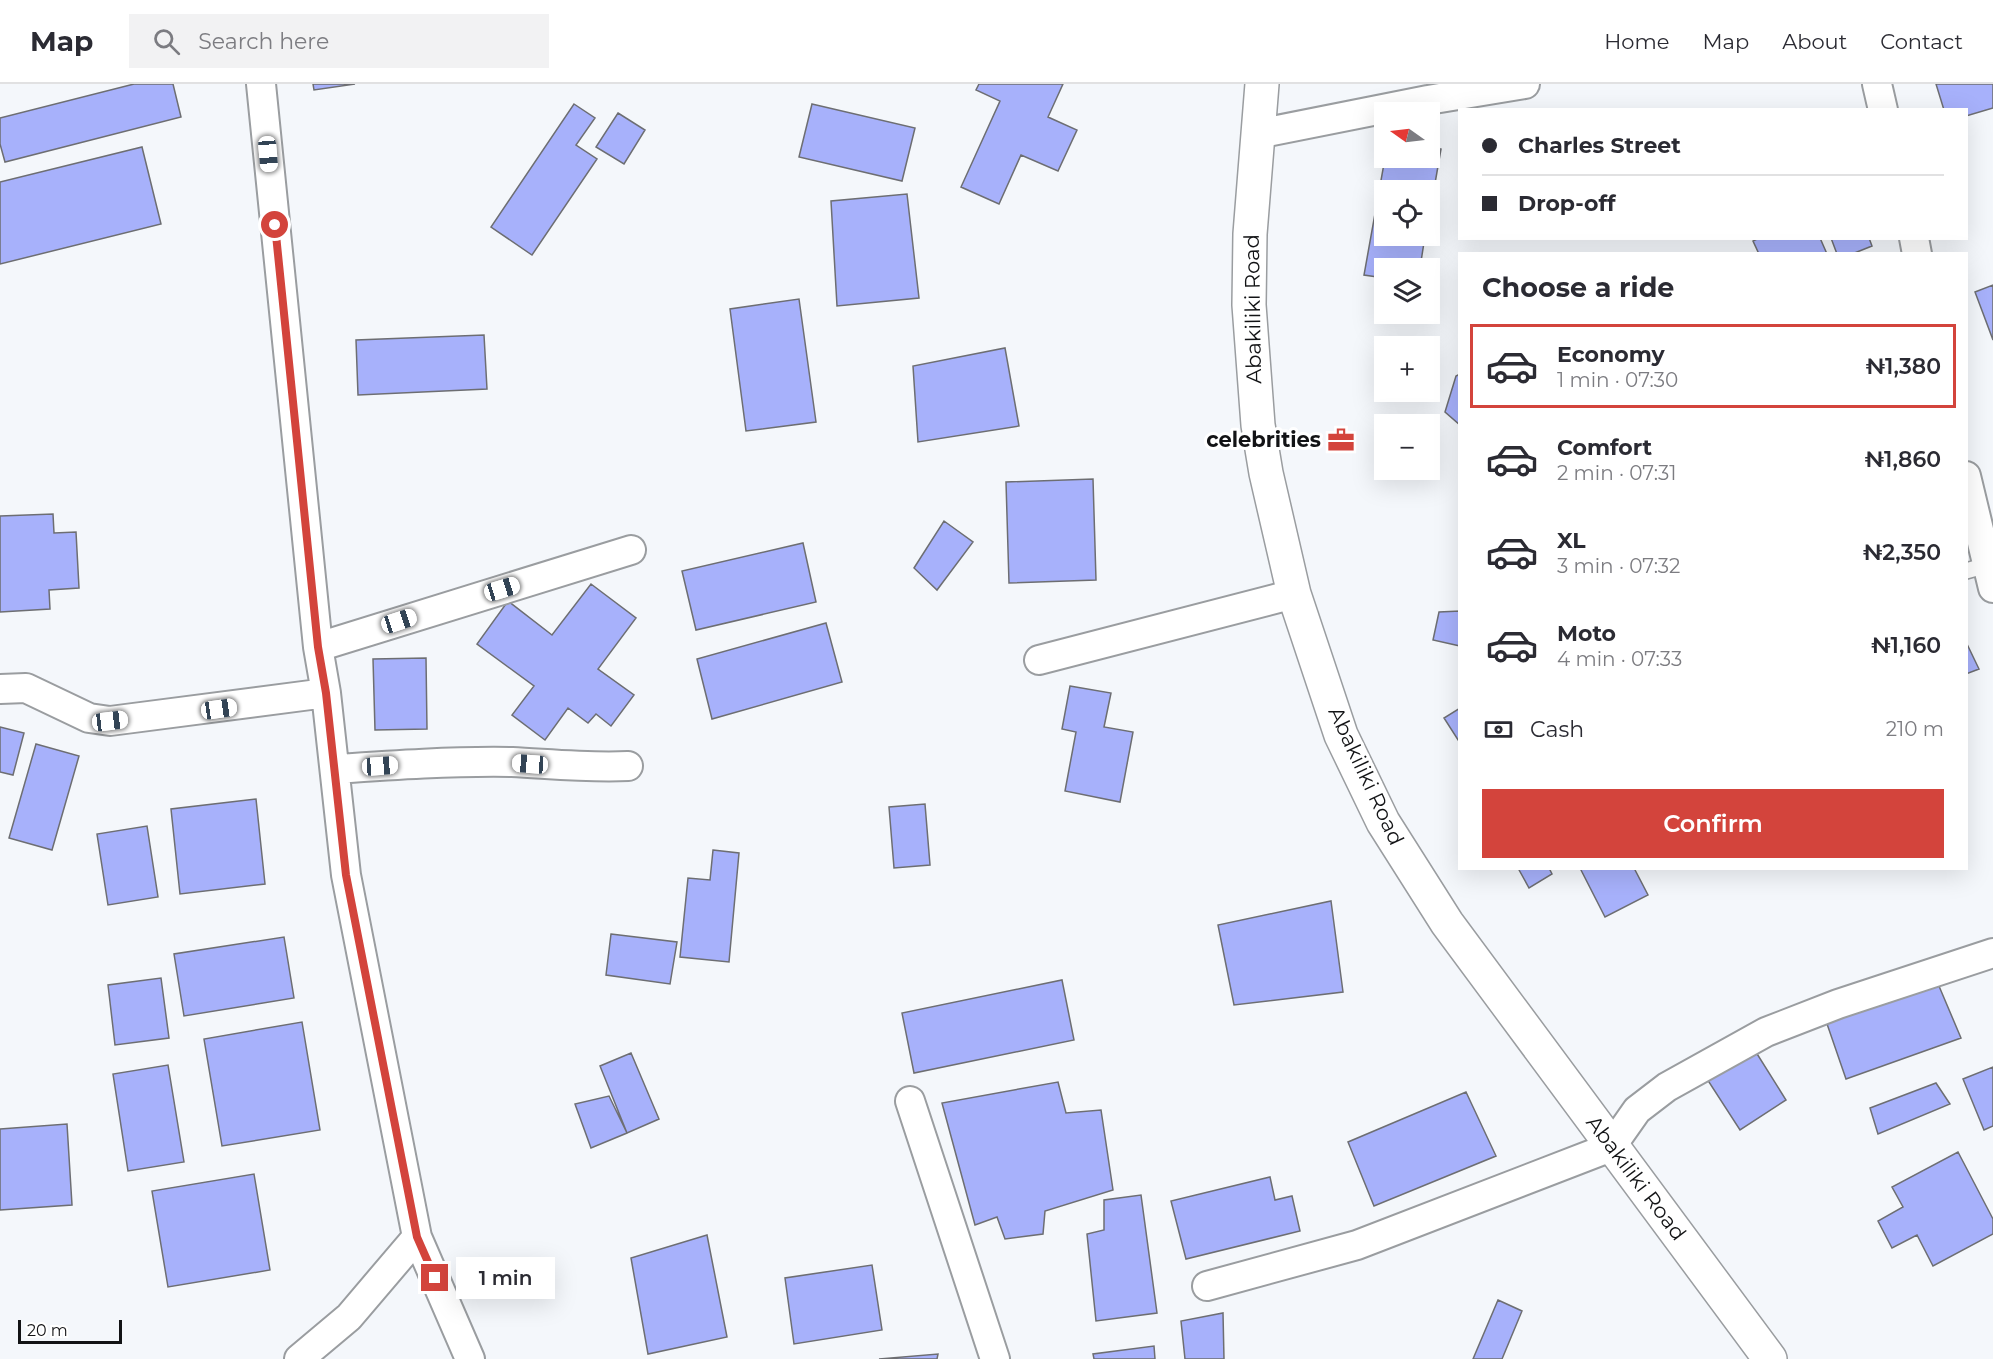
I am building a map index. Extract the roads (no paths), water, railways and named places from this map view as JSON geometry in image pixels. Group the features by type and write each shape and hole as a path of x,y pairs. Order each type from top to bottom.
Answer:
{"main road":[{"name":"Abakiliki Road","path":"1262,84 1250,234 1249,305 1253,378 1266,473 1294,594 1341,735 1383,822 1447,923 1544,1050 1611,1147 1770,1359"}],"street":[{"path":"261,84 318,647 336,769 346,875 417,1237 470,1359"},
{"path":"1257,134 1428,100 1525,84"},
{"path":"1876,84 1882,108"},
{"path":"1968,488 1982,575"},
{"path":"318,647 631,550"},
{"path":"1039,660 1294,594"},
{"path":"0,689 26,688 89,718 110,721 326,693"},
{"path":"336,769 511,762 590,768 628,766"},
{"path":"1207,1286 1357,1245 1611,1147 1637,1110 1659,1093 1766,1032 1838,1004 1993,953"},
{"path":"910,1101 995,1359"},
{"path":"299,1359 349,1317 417,1237"}],"place":[{"name":"celebrities","path":"1341,440"}]}
